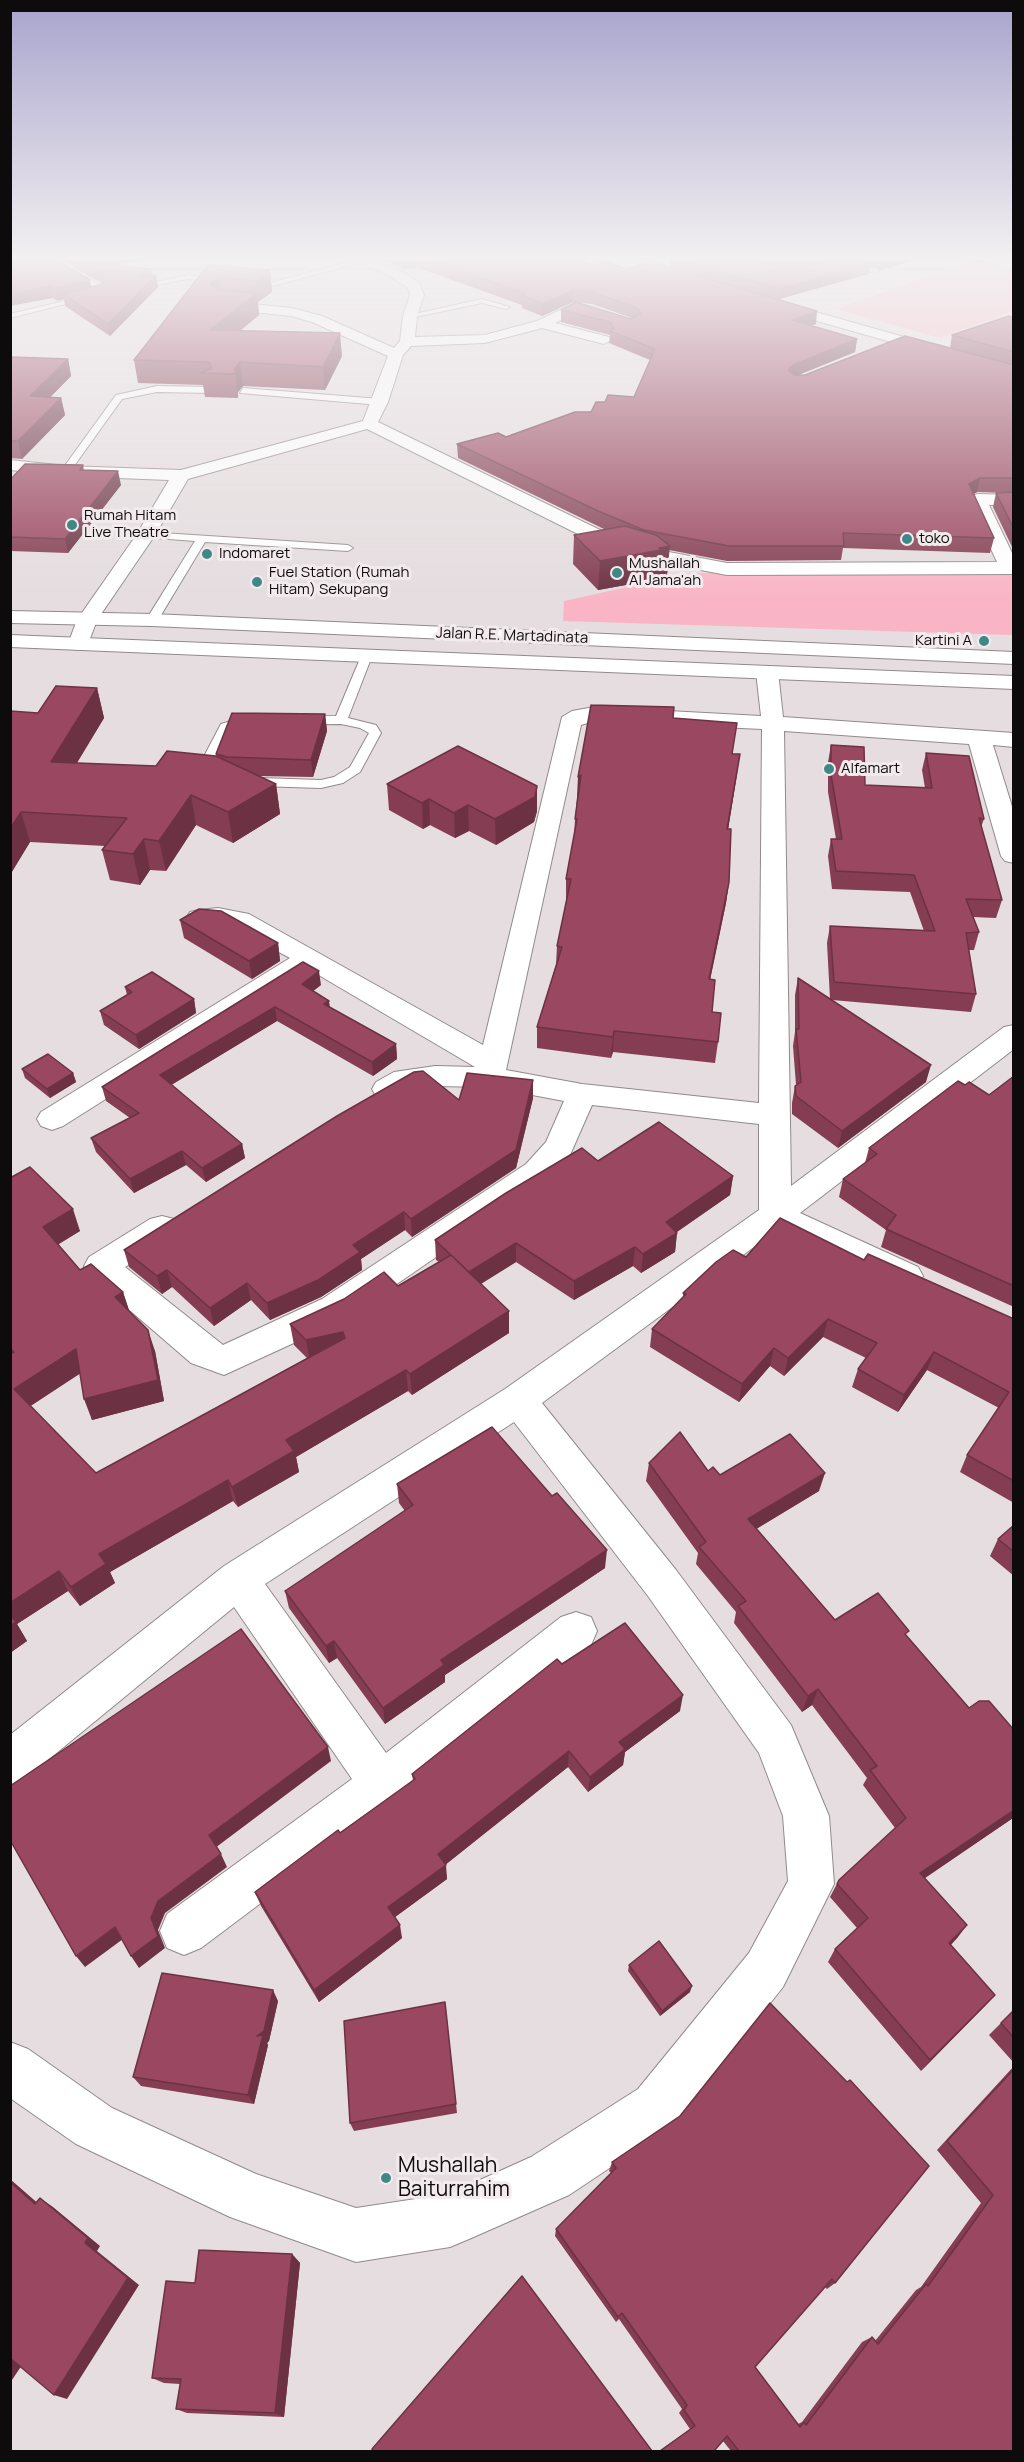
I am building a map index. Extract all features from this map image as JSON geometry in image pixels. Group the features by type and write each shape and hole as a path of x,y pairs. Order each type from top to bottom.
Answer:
{"main road":[{"path":"369,424 392,371"},
{"path":"10,465 66,471 181,476 369,424 589,532 637,552 727,569 1011,568 990,530 977,499 1014,500"},
{"path":"78,644 87,620 146,535 181,476"},
{"path":"990,530 1014,531"},
{"name":"Jalan R.E. Martadinata","path":"10,617 1014,658"},
{"name":"Jalan R.E. Martadinata","path":"10,641 1014,683"},
{"path":"767,672 772,723 775,1215"},
{"path":"491,1070 570,722 579,716 594,714 772,723 1014,740"},
{"path":"979,738 1014,856"},
{"path":"199,918 218,916 240,920 310,958 491,1070 582,1094 776,1115"},
{"path":"52,1119 310,958"},
{"path":"10,1763 238,1579 518,1400 775,1215 1014,1034"},
{"path":"358,1106 405,1079 491,1070"},
{"path":"190,1210 101,1266 204,1353 224,1361 334,1309 537,1172 559,1147 582,1094"},
{"path":"775,1215 938,1291"},
{"path":"10,2067 94,2126 249,2198 356,2235 450,2220 550,2176 656,2107 766,1970 811,1884 806,1816 776,1740 662,1583 518,1400"},
{"path":"238,1579 382,1784"},
{"path":"184,1931 382,1784 576,1631"}],"lane":[{"path":"66,471 119,397 157,389 210,390"},
{"path":"243,391 380,402"},
{"path":"146,535 348,548"},
{"path":"152,621 202,539"},
{"path":"342,720 366,656"},
{"path":"261,720 342,720 372,728 375,733 355,769 338,780 321,784 227,781 211,775 206,764 225,728 235,724 261,720"}],"shaded area":[{"path":"692,573 1013,574 1013,635 563,621 564,601"}],"building":[{"path":"10,371 56,371 30,396 61,398 18,441 10,441"},
{"path":"206,371 235,371 235,374 201,373"},
{"path":"645,371 789,371 794,375 805,375 816,371 1014,371 1014,478 980,478 969,484 994,538 843,533 844,546 729,546 644,530 598,511 457,444 498,433 506,437 575,412 591,412 596,402 605,402 608,395 634,397"},
{"path":"25,464 83,465 80,470 118,471 65,539 10,537 10,480"},
{"path":"1014,492 1014,529 996,493"},
{"path":"625,526 656,535 670,546 659,548 661,550 600,561 574,535"},
{"path":"56,686 97,688 51,762 156,766 167,751 216,756 276,784 228,812 191,795 159,841 144,839 133,854 102,850 127,818 21,812 10,829 10,711 38,713"},
{"path":"591,705 674,707 673,718 737,723 732,754 740,754 727,829 731,829 729,882 709,979 715,980 712,1012 721,1013 718,1042 614,1031 613,1037 537,1027 562,947 557,946 571,879 566,879 577,819 575,819 581,775 578,777"},
{"path":"232,713 325,714 311,760 227,757 216,754"},
{"path":"831,745 864,747 865,785 932,788 926,753 969,756 984,819 979,818 1002,900 966,899 979,932 966,933 976,994 834,982 830,926 935,931 914,875 836,871 831,839 842,839 831,775"},
{"path":"458,746 537,786 535,797 495,819 468,805 454,813 429,799 422,803 387,784"},
{"path":"199,909 221,911 278,943 249,961 180,920"},
{"path":"303,962 319,971 302,984 329,1001 324,1004 396,1044 372,1062 275,1007 160,1075 242,1144 202,1168 182,1151 130,1179 91,1138 139,1113 102,1087"},
{"path":"152,972 194,999 136,1035 100,1011 132,992 125,987"},
{"path":"798,978 931,1065 842,1131 796,1096 795,1086 801,1082 796,1029 799,1029"},
{"path":"48,1054 73,1073 47,1089 22,1069"},
{"path":"423,1071 459,1100 467,1073 533,1080 516,1150 411,1219 404,1212 353,1245 360,1252 318,1280 267,1303 247,1283 210,1308 167,1270 157,1276 124,1250 337,1116 414,1072"},
{"path":"1014,1076 1014,1286 886,1229 896,1215 843,1179 877,1154 869,1148 958,1081 965,1085 969,1082 989,1095"},
{"path":"659,1122 733,1176 666,1222 677,1233 643,1254 635,1247 574,1281 516,1243 469,1272 435,1240 506,1193 582,1148 598,1161"},
{"path":"30,1167 73,1209 43,1227 80,1270 91,1264 123,1292 115,1297 148,1330 158,1380 84,1399 76,1349 14,1389 96,1473 345,1338 343,1332 306,1340 290,1324 344,1299 384,1272 398,1286 451,1255 509,1311 410,1374 406,1370 286,1440 294,1451 232,1487 228,1480 99,1554 106,1564 71,1587 59,1571 10,1603 10,1354 14,1352 10,1348 10,1178"},
{"path":"780,1218 864,1260 868,1254 1014,1319 1014,1481 967,1455 1009,1392 934,1352 904,1395 858,1369 877,1343 828,1319 788,1358 774,1348 742,1384 652,1329 686,1294 683,1293 716,1262 733,1250 746,1257"},
{"path":"492,1427 552,1496 557,1493 607,1550 441,1660 444,1665 383,1708 334,1641 326,1646 285,1591 413,1505 397,1484"},
{"path":"680,1432 708,1471 713,1467 720,1475 790,1434 825,1473 748,1519 835,1620 878,1593 909,1631 905,1634 969,1708 979,1701 989,1701 1014,1730 1014,1810 920,1873 967,1925 949,1943 995,1995 930,2060 835,1949 868,1918 837,1884 839,1880 906,1818 870,1770 877,1766 818,1689 808,1696 738,1606 746,1601 699,1547 706,1542 649,1463"},
{"path":"1014,1525 1014,1552 998,1539"},
{"path":"10,1614 16,1622 10,1626"},
{"path":"625,1623 683,1695 619,1742 625,1749 590,1777 569,1751 438,1854 446,1865 388,1907 400,1925 314,1990 255,1892 338,1830 340,1833 415,1779 412,1774 557,1659 562,1664"},
{"path":"241,1629 328,1747 209,1835 221,1854 158,1901 151,1918 158,1936 131,1956 115,1927 76,1956 10,1840 10,1786"},
{"path":"659,1941 692,1986 662,2011 629,1965"},
{"path":"162,1973 273,1990 264,2031 257,2036 263,2035 248,2095 133,2077"},
{"path":"445,2002 456,2104 350,2123 344,2021"},
{"path":"770,2003 847,2082 850,2080 929,2166 835,2283 832,2279 755,2367 800,2427 804,2422 806,2425 872,2337 878,2344 926,2284 928,2286 993,2195 947,2141 1014,2069 1014,2451 739,2451 727,2436 714,2451 660,2451 695,2426 684,2410 687,2405 622,2313 618,2317 556,2229 616,2168 612,2162 680,2116"},
{"path":"1014,2010 1014,2038 1001,2023"},
{"path":"10,2182 35,2204 40,2198 88,2238 85,2243 128,2278 54,2395 10,2358"},
{"path":"199,2250 292,2254 275,2413 176,2409 181,2379 152,2378 166,2281 195,2283"},
{"path":"522,2276 652,2451 373,2451 372,2449"}],"place":[{"name":"Rumah Hitam Live Theatre","path":"72,525"},
{"name":"toko","path":"907,539"},
{"name":"Indomaret","path":"207,554"},
{"name":"Mushallah Al Jama'ah","path":"617,573"},
{"name":"Fuel Station (Rumah Hitam) Sekupang","path":"257,582"},
{"name":"Kartini A","path":"984,641"},
{"name":"Alfamart","path":"829,769"},
{"name":"Mushallah Baiturrahim","path":"386,2178"}]}
